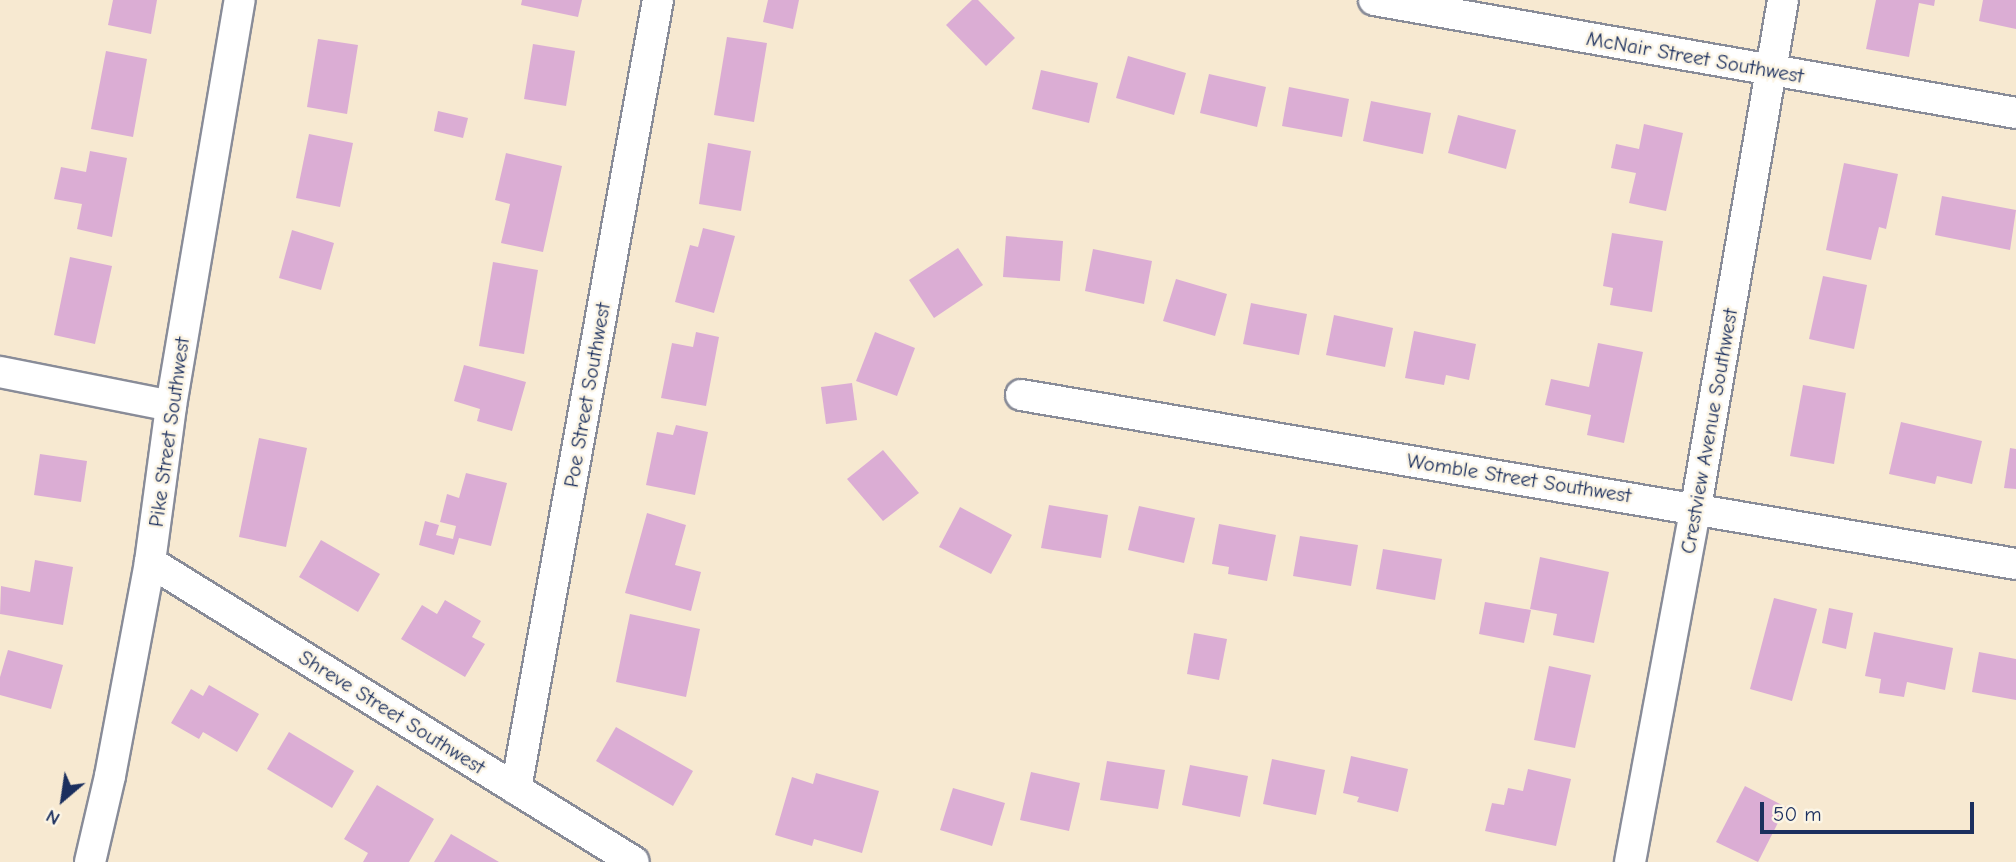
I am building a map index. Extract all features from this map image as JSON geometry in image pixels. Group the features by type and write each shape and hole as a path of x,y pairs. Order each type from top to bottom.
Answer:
{"street":[{"name":"Pike Street Southwest","path":"90,862 110,776 150,562 171,406 240,0"},
{"name":"Poe Street Southwest","path":"516,789 658,0"},
{"name":"McNair Street Southwest","path":"1374,0 2016,113"},
{"name":"Crestview Avenue Southwest","path":"1630,862 1696,507 1783,0"},
{"path":"0,372 171,406"},
{"name":"Womble Street Southwest","path":"1021,395 1696,507 2016,564"},
{"name":"Shreve Street Southwest","path":"150,562 634,862"}],"building":[{"path":"113,0 157,0 151,34 108,25"},
{"path":"522,0 582,0 578,17 521,5"},
{"path":"768,0 799,0 793,29 763,22"},
{"path":"972,0 978,0 1015,38 986,66 946,25"},
{"path":"1876,0 1935,0 1934,6 1919,3 1909,57 1866,49"},
{"path":"1983,0 2016,0 2016,29 1979,21"},
{"path":"727,37 767,43 754,122 714,115"},
{"path":"318,39 358,45 347,114 307,107"},
{"path":"533,44 575,51 566,106 524,99"},
{"path":"106,51 147,59 133,137 91,129"},
{"path":"1128,56 1186,73 1174,115 1116,98"},
{"path":"1041,70 1098,83 1089,123 1032,109"},
{"path":"1209,74 1266,87 1257,127 1200,113"},
{"path":"1289,87 1349,99 1342,137 1282,126"},
{"path":"1371,101 1431,113 1423,154 1363,141"},
{"path":"438,111 468,118 463,138 434,131"},
{"path":"1458,115 1516,130 1506,169 1448,153"},
{"path":"1644,124 1683,133 1666,211 1629,203 1636,173 1611,168 1616,144 1639,149"},
{"path":"309,134 353,143 340,207 296,198"},
{"path":"708,143 751,151 741,211 699,204"},
{"path":"90,151 127,158 112,237 77,229 82,204 54,199 61,167 86,172"},
{"path":"506,153 562,166 543,252 501,243 510,204 495,200"},
{"path":"1844,163 1898,174 1886,229 1879,227 1871,260 1826,250"},
{"path":"1942,196 2016,210 2010,250 1935,235"},
{"path":"703,228 735,236 714,313 675,302 690,245 698,247"},
{"path":"292,230 334,243 321,290 279,278"},
{"path":"1612,233 1663,241 1652,312 1610,305 1613,288 1603,286"},
{"path":"1006,236 1063,241 1060,281 1003,277"},
{"path":"958,248 983,285 934,318 909,280"},
{"path":"1093,249 1152,261 1144,304 1085,291"},
{"path":"70,257 112,266 95,344 54,335"},
{"path":"493,262 538,270 524,354 479,346"},
{"path":"1823,276 1867,285 1854,349 1809,339"},
{"path":"1176,279 1227,294 1215,336 1163,321"},
{"path":"1251,303 1307,314 1299,355 1243,344"},
{"path":"1334,315 1393,328 1385,367 1326,355"},
{"path":"1414,331 1476,344 1469,380 1446,375 1444,385 1405,378"},
{"path":"696,332 719,337 706,406 661,398 672,343 693,347"},
{"path":"875,332 915,348 897,396 856,381"},
{"path":"1598,343 1643,352 1624,443 1587,435 1591,415 1545,405 1551,379 1589,387"},
{"path":"464,365 526,382 512,431 477,421 480,409 454,401"},
{"path":"852,383 857,420 826,424 821,387"},
{"path":"1803,385 1846,393 1834,464 1790,456"},
{"path":"1901,422 1982,441 1972,484 1937,476 1935,484 1889,474"},
{"path":"676,425 708,432 695,495 646,485 657,432 673,435"},
{"path":"259,438 307,448 286,547 239,537"},
{"path":"2010,448 2016,449 2016,489 2004,488"},
{"path":"883,450 919,493 883,521 847,479"},
{"path":"40,454 87,461 81,502 34,495"},
{"path":"466,473 507,483 491,546 459,538 454,555 419,545 425,521 439,525 436,535 453,539 456,526 440,522 447,494 459,498"},
{"path":"1049,505 1108,515 1101,558 1041,548"},
{"path":"1139,506 1195,518 1184,563 1128,550"},
{"path":"960,507 1012,535 991,574 939,547"},
{"path":"647,513 686,525 675,565 701,572 691,611 625,593"},
{"path":"1219,524 1276,535 1267,581 1228,574 1229,567 1212,564"},
{"path":"1300,536 1358,545 1351,586 1293,576"},
{"path":"321,540 380,574 358,612 299,577"},
{"path":"1383,549 1442,559 1435,600 1376,589"},
{"path":"1540,557 1609,572 1594,643 1553,635 1557,614 1530,609"},
{"path":"35,560 73,567 63,625 0,614 1,586 30,592"},
{"path":"1774,598 1817,609 1792,701 1750,689"},
{"path":"445,600 481,621 472,637 485,644 465,677 401,639 422,605 437,614"},
{"path":"1485,602 1531,610 1524,643 1479,634"},
{"path":"1829,608 1853,613 1846,649 1822,643"},
{"path":"630,614 700,629 686,697 616,682"},
{"path":"1874,632 1953,648 1945,690 1907,682 1904,697 1879,693 1881,679 1865,676"},
{"path":"1194,633 1227,639 1219,680 1187,674"},
{"path":"8,650 63,665 51,709 0,695 0,677"},
{"path":"1979,652 2016,659 2016,700 1972,692"},
{"path":"1549,666 1591,675 1575,748 1534,740"},
{"path":"209,685 259,714 237,752 203,732 199,739 171,723 191,689 203,696"},
{"path":"616,727 693,771 673,806 596,761"},
{"path":"289,732 354,771 332,808 267,769"},
{"path":"1351,756 1408,769 1398,812 1357,802 1359,797 1343,793"},
{"path":"1272,759 1325,770 1316,815 1263,804"},
{"path":"1107,761 1165,770 1158,809 1100,800"},
{"path":"1190,765 1248,776 1240,817 1182,805"},
{"path":"1528,769 1571,779 1556,846 1485,831 1492,803 1504,805 1508,788 1523,791"},
{"path":"1031,772 1080,783 1069,831 1020,820"},
{"path":"816,773 879,791 862,853 814,839 812,846 775,835 792,777 813,784"},
{"path":"377,785 434,819 409,862 363,862 368,853 344,839"},
{"path":"1745,786 1786,807 1758,862 1716,842"},
{"path":"953,788 1005,803 992,846 940,830"},
{"path":"451,834 499,862 434,862"}]}
